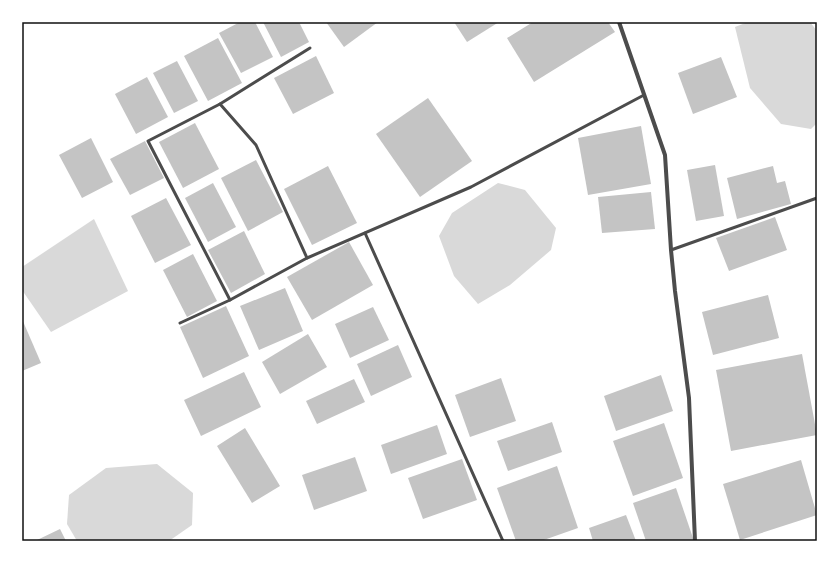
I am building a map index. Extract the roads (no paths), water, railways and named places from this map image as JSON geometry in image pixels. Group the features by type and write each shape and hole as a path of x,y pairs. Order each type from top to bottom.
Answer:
{"street":[{"path":"619,22 665,154 675,291 689,398 695,541"}],"lane":[{"path":"230,300 148,141 220,104 310,48"},
{"path":"180,323 230,300 307,258 471,187 644,95"},
{"path":"220,104 256,145 307,258"},
{"path":"671,250 817,198"},
{"path":"364,233 502,541"}]}
